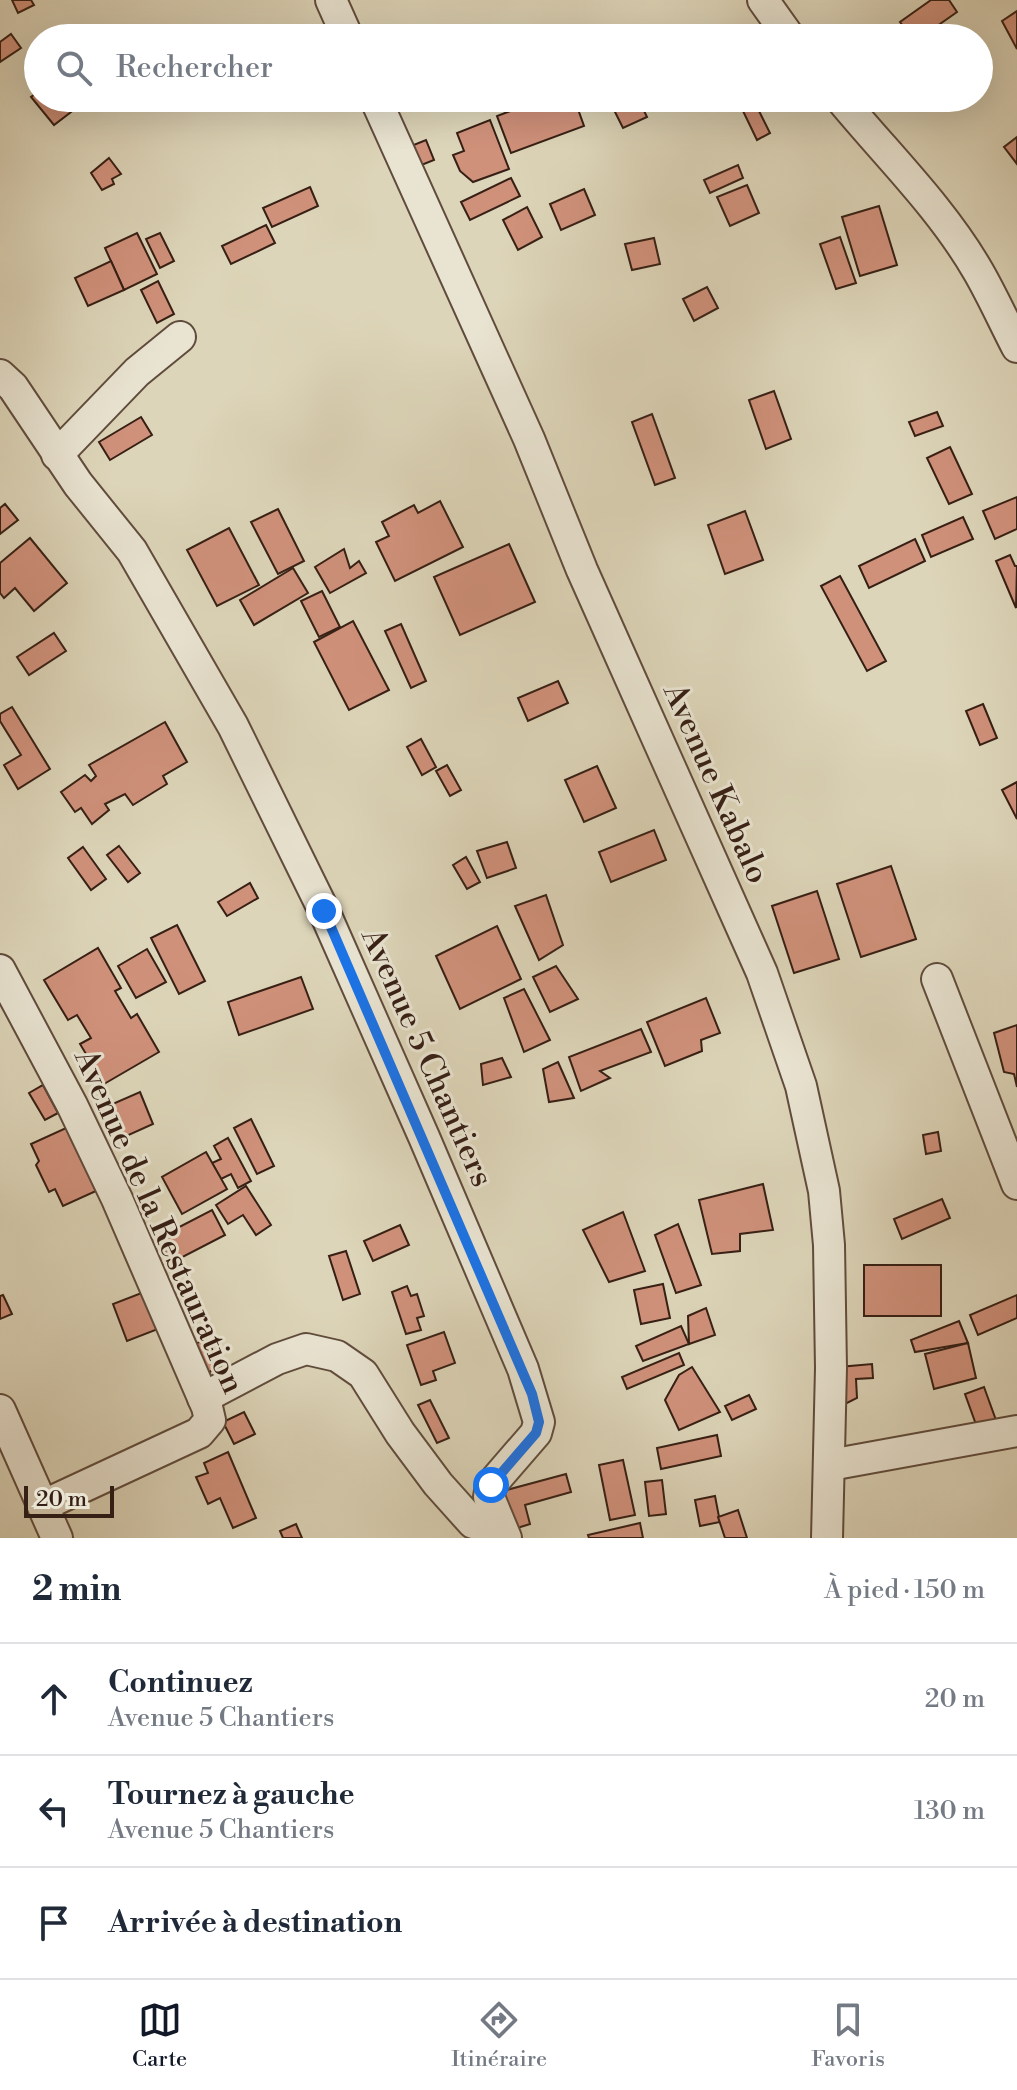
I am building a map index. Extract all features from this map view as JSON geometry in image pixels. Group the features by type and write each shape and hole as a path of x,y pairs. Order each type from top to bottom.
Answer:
{"street":[{"path":"331,0 342,24"},
{"path":"763,0 780,24"},
{"name":"Avenue Kabalo","path":"381,112 529,439 582,570 762,973 801,1086 824,1191 829,1245 830,1465 827,1538"},
{"path":"852,112 921,192 959,243 977,270 1017,347"},
{"path":"57,455 137,372 180,337"},
{"name":"Avenue 5 Chantiers","path":"0,375 13,387 57,455 132,551 233,726 324,911 523,1369 539,1422 536,1433 491,1485 489,1497 504,1534"},
{"name":"Avenue de la Restauration","path":"0,970 72,1105 117,1199 210,1420 199,1433 44,1505"},
{"path":"937,979 1015,1173"},
{"path":"203,1398 277,1359 306,1349 337,1356 363,1374 409,1446 473,1523 504,1534"},
{"path":"0,1410 57,1538"},
{"path":"830,1465 1017,1431"}],"building":[{"path":"12,0 31,0 34,5 18,13"},
{"path":"931,0 949,0 957,12 940,24 900,22"},
{"path":"1017,11 1017,49 1002,21"},
{"path":"11,34 21,48 0,62 0,42"},
{"path":"43,112 71,112 54,125"},
{"path":"508,112 579,112 584,126 511,153 497,116"},
{"path":"615,112 645,112 647,117 623,128"},
{"path":"743,112 760,112 770,133 757,140"},
{"path":"490,120 509,169 473,182 460,171 453,155 464,151 457,133"},
{"path":"1017,137 1017,164 1004,147"},
{"path":"426,140 434,160 414,168 406,148"},
{"path":"109,158 121,174 112,179 114,184 102,190 91,173"},
{"path":"738,165 743,178 710,193 704,180"},
{"path":"511,178 520,196 470,220 461,202"},
{"path":"747,185 759,213 730,226 717,197"},
{"path":"310,187 318,206 272,227 263,208"},
{"path":"584,189 595,215 561,230 550,204"},
{"path":"879,206 897,265 860,276 842,217"},
{"path":"527,207 542,237 518,250 503,220"},
{"path":"266,225 275,243 231,264 222,246"},
{"path":"137,233 157,274 124,290 105,248"},
{"path":"160,233 174,261 160,268 146,239"},
{"path":"840,237 856,283 836,289 820,244"},
{"path":"654,238 660,264 632,270 625,244"},
{"path":"111,261 124,290 88,306 75,278"},
{"path":"158,281 174,314 157,323 141,290"},
{"path":"707,287 718,308 694,321 683,299"},
{"path":"774,391 791,439 766,449 749,400"},
{"path":"937,412 943,426 915,436 909,422"},
{"path":"652,414 675,478 655,485 632,422"},
{"path":"141,417 152,435 110,460 99,442"},
{"path":"950,447 972,494 949,504 927,458"},
{"path":"1017,497 1017,529 995,539 983,511"},
{"path":"440,501 463,547 395,581 376,542 389,536 382,522 414,505 418,513"},
{"path":"5,504 18,520 0,534 0,508"},
{"path":"278,509 304,561 278,574 251,522"},
{"path":"745,511 763,560 725,574 708,525"},
{"path":"963,517 973,539 931,557 922,535"},
{"path":"229,528 259,585 217,606 187,550"},
{"path":"30,538 67,583 34,611 15,588 4,598 0,593 0,563"},
{"path":"915,539 925,561 869,588 859,566"},
{"path":"509,544 535,602 460,635 434,577"},
{"path":"344,549 350,568 359,561 366,573 330,593 315,567"},
{"path":"1010,555 1017,566 1016,608 996,561"},
{"path":"293,568 308,593 254,625 240,600"},
{"path":"840,576 886,661 867,671 821,586"},
{"path":"322,591 340,627 319,637 301,601"},
{"path":"353,621 389,690 349,710 314,642"},
{"path":"401,624 426,681 411,688 385,631"},
{"path":"54,633 66,651 29,675 17,657"},
{"path":"558,681 568,703 528,721 518,698"},
{"path":"983,704 997,738 980,745 966,711"},
{"path":"12,707 50,769 18,789 4,765 21,755 0,721 0,714"},
{"path":"165,722 187,762 163,776 167,784 133,805 125,794 105,804 109,810 92,824 81,808 75,812 61,792 85,775 91,781 96,776 89,765"},
{"path":"421,739 436,767 422,775 407,747"},
{"path":"447,765 461,790 450,796 436,771"},
{"path":"597,766 616,808 584,822 565,780"},
{"path":"1017,782 1017,819 1002,790"},
{"path":"654,830 666,860 611,882 599,852"},
{"path":"507,842 516,868 487,878 477,851"},
{"path":"119,846 140,873 128,882 107,855"},
{"path":"83,847 106,879 91,890 68,858"},
{"path":"466,857 480,882 467,889 453,865"},
{"path":"891,866 916,939 861,957 837,884"},
{"path":"250,883 258,898 227,916 218,902"},
{"path":"817,891 839,959 794,973 772,906"},
{"path":"546,895 563,945 539,960 515,906"},
{"path":"177,925 205,981 179,994 151,938"},
{"path":"497,926 521,979 460,1009 436,956"},
{"path":"98,948 121,988 115,991 131,1018 137,1014 159,1052 104,1084 80,1044 91,1038 77,1015 68,1020 44,980"},
{"path":"147,949 166,982 136,998 118,966"},
{"path":"556,966 578,999 550,1012 533,977"},
{"path":"301,977 313,1009 239,1035 228,1002"},
{"path":"524,989 550,1040 524,1052 504,998"},
{"path":"706,998 720,1033 701,1040 702,1051 665,1066 647,1022"},
{"path":"1017,1025 1017,1087 1014,1074 1004,1072 994,1033"},
{"path":"641,1029 651,1052 600,1071 610,1078 581,1091 569,1057"},
{"path":"502,1058 511,1077 483,1085 481,1064"},
{"path":"558,1062 574,1098 549,1102 543,1069"},
{"path":"43,1085 58,1113 45,1120 29,1093"},
{"path":"140,1092 153,1124 122,1138 108,1106"},
{"path":"251,1119 274,1166 257,1174 234,1128"},
{"path":"66,1128 96,1191 63,1206 55,1189 49,1192 36,1165 39,1161 31,1144"},
{"path":"938,1132 941,1151 926,1154 923,1135"},
{"path":"228,1138 251,1181 238,1188 231,1174 221,1179 212,1163 221,1159 214,1146"},
{"path":"206,1152 227,1189 182,1214 162,1177"},
{"path":"763,1184 773,1230 740,1234 740,1251 712,1254 699,1200"},
{"path":"246,1186 271,1225 256,1235 243,1215 228,1224 216,1205"},
{"path":"942,1199 950,1218 902,1239 894,1219"},
{"path":"212,1210 225,1235 171,1263 158,1238"},
{"path":"623,1212 645,1271 609,1282 583,1230"},
{"path":"678,1224 701,1285 676,1293 655,1235"},
{"path":"400,1225 409,1245 373,1261 364,1241"},
{"path":"346,1251 360,1294 343,1300 329,1256"},
{"path":"864,1265 941,1265 941,1316 864,1316"},
{"path":"663,1284 670,1318 641,1324 634,1290"},
{"path":"407,1286 411,1296 417,1294 424,1316 417,1318 421,1330 406,1334 392,1292"},
{"path":"144,1292 158,1329 127,1341 113,1304"},
{"path":"3,1295 12,1314 0,1319 0,1296"},
{"path":"1017,1295 1017,1318 978,1335 970,1315"},
{"path":"706,1308 715,1335 689,1344 688,1316"},
{"path":"959,1321 968,1343 915,1352 911,1340"},
{"path":"681,1326 689,1344 643,1361 636,1346"},
{"path":"444,1332 455,1363 433,1371 436,1380 421,1385 407,1345"},
{"path":"206,1338 221,1366 204,1375 189,1348"},
{"path":"968,1343 976,1378 934,1389 925,1354"},
{"path":"679,1353 684,1365 627,1389 622,1377"},
{"path":"872,1364 873,1378 856,1379 857,1398 843,1405 839,1367"},
{"path":"692,1367 720,1412 679,1430 665,1400 679,1375"},
{"path":"984,1387 997,1423 978,1430 965,1394"},
{"path":"749,1395 756,1409 732,1420 725,1406"},
{"path":"430,1400 449,1438 437,1443 418,1405"},
{"path":"244,1412 255,1434 234,1444 223,1422"},
{"path":"717,1435 721,1456 661,1469 657,1448"},
{"path":"228,1452 256,1518 233,1528 220,1498 208,1504 196,1477 208,1473 204,1463"},
{"path":"623,1460 635,1515 610,1520 599,1465"},
{"path":"566,1474 571,1492 525,1505 530,1524 514,1529 503,1491"},
{"path":"662,1480 666,1514 649,1516 645,1482"},
{"path":"715,1496 720,1522 700,1526 695,1500"},
{"path":"738,1510 747,1538 725,1538 718,1517"},
{"path":"640,1523 643,1538 589,1538 588,1535"},
{"path":"296,1524 302,1538 283,1538 280,1531"}],"route":[{"path":"324,911 424,1137 532,1394 539,1422 536,1433 491,1485"}]}
